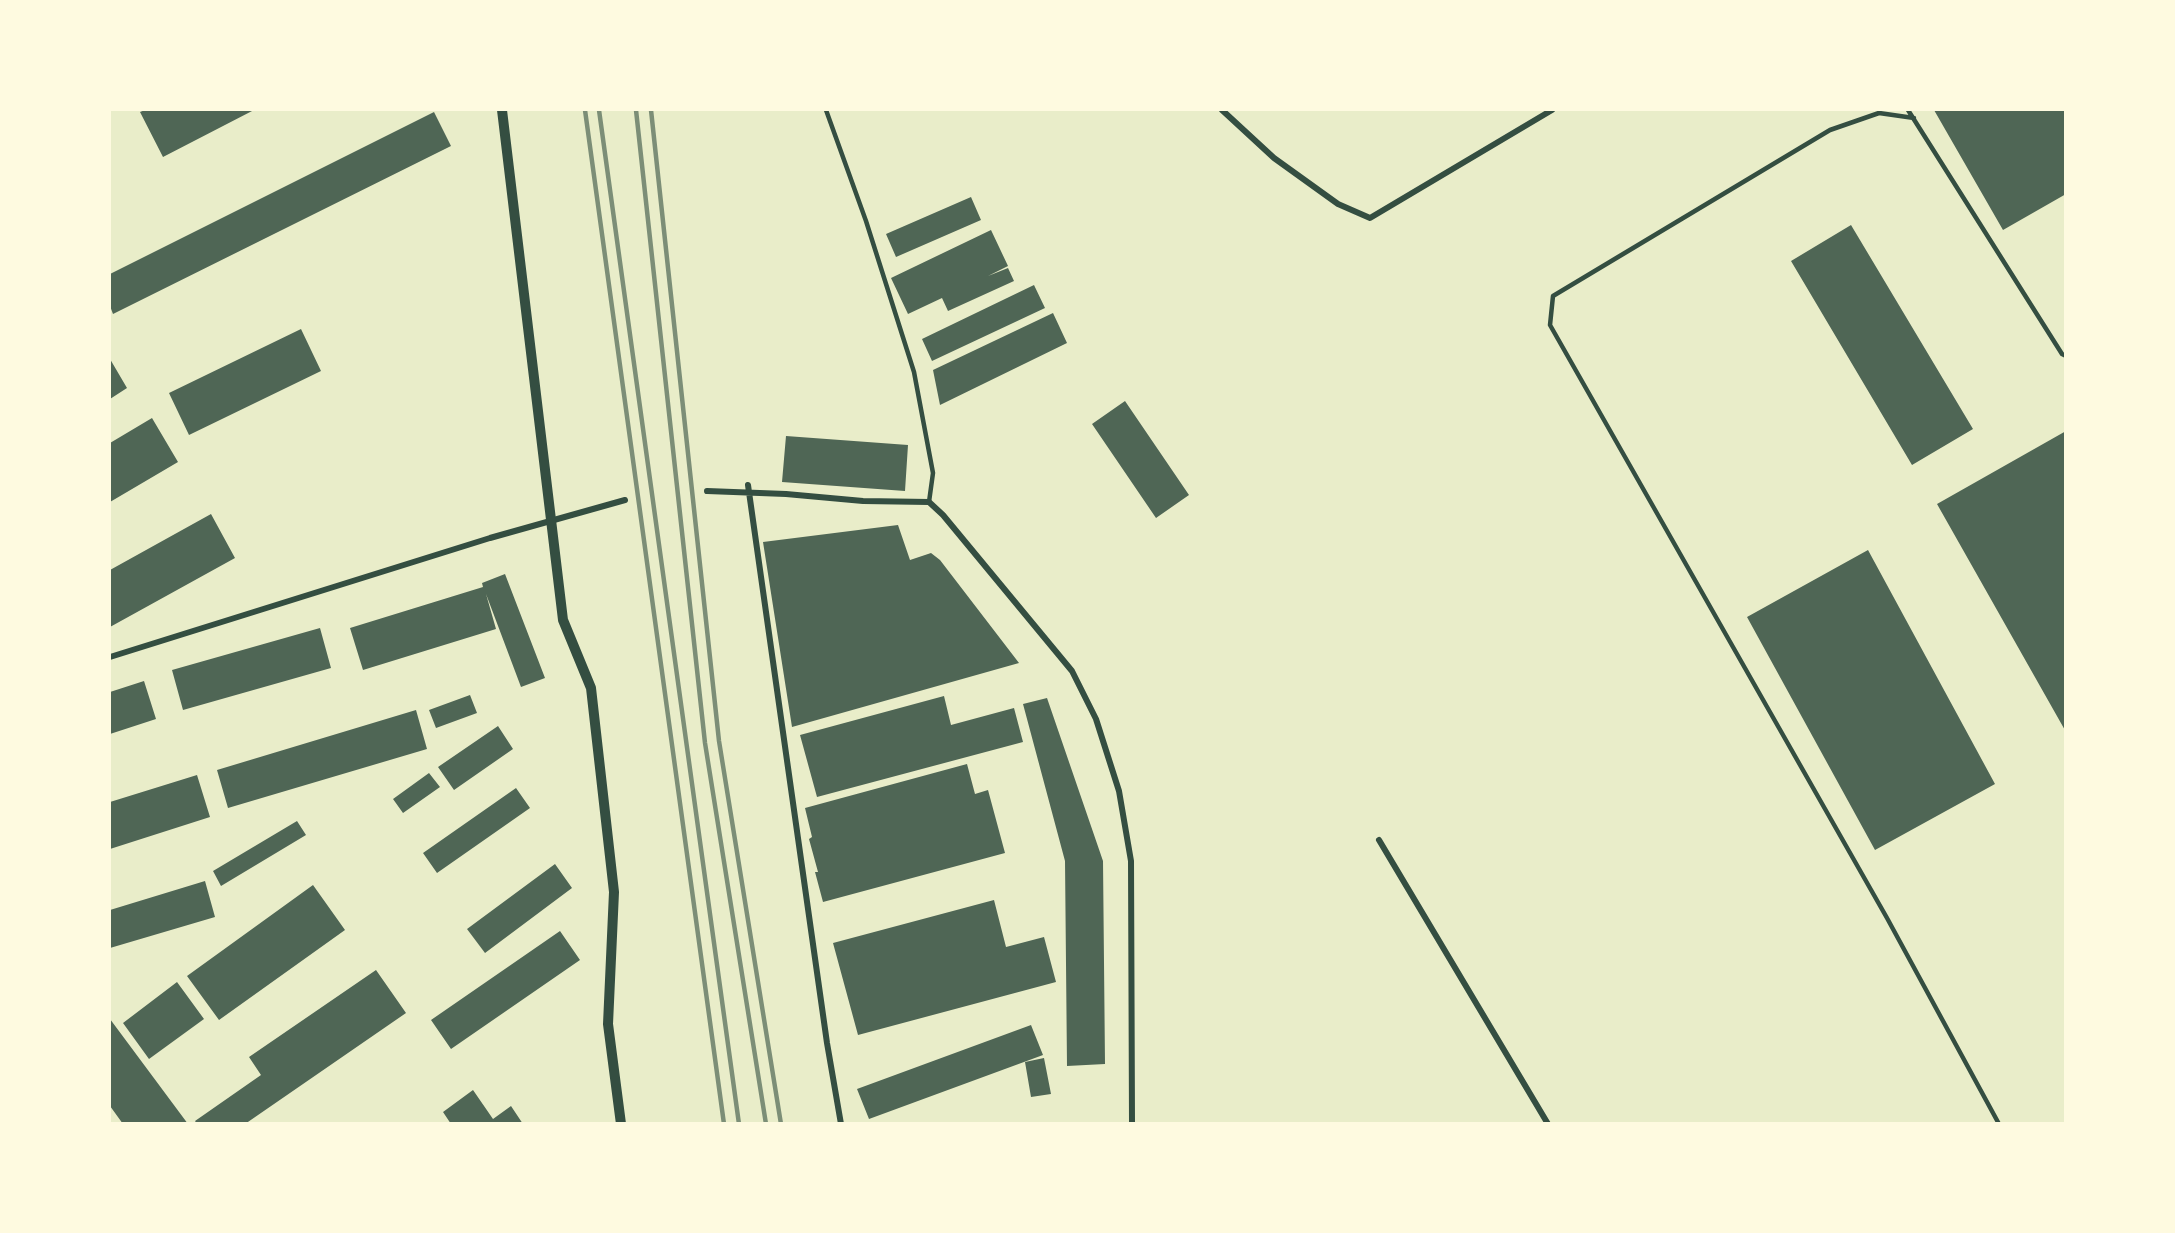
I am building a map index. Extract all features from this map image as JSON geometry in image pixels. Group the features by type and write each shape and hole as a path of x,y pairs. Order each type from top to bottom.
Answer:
{"street":[{"path":"501,110 562,620 591,688 614,892 608,1024 621,1124"},
{"path":"1222,110 1274,158 1338,204 1370,218 1552,110"},
{"path":"748,484 825,1032 841,1124"},
{"path":"707,491 786,494 863,501 929,502 944,515 1072,671 1096,719 1119,791 1131,861 1132,1124"},
{"path":"110,657 551,520 626,500"},
{"path":"1379,840 1548,1124"}],"lane":[{"path":"826,110 866,221 914,372 933,473 929,502"},
{"path":"1908,110 2062,354 2066,356"},
{"path":"1914,118 1880,112 1830,130 1553,296 1550,325 1887,918 1999,1124"}],"building":[{"path":"145,110 254,110 163,157 140,112"},
{"path":"1934,110 2066,110 2066,194 2003,230"},
{"path":"434,112 451,146 113,314 110,306 110,274"},
{"path":"971,197 981,220 896,257 886,234"},
{"path":"1851,225 1973,429 1912,465 1791,261"},
{"path":"991,230 1008,266 988,276 1008,268 1014,281 948,311 942,298 908,314 891,278"},
{"path":"1034,285 1045,308 932,361 922,339"},
{"path":"1053,313 1067,343 940,405 933,370"},
{"path":"301,329 321,371 189,435 169,393"},
{"path":"110,359 127,388 110,399"},
{"path":"1125,401 1189,495 1156,518 1092,424"},
{"path":"152,418 178,462 110,502 110,443"},
{"path":"2066,431 2066,732 1937,504"},
{"path":"786,436 908,445 905,491 782,482"},
{"path":"211,514 235,558 110,627 110,570"},
{"path":"898,525 910,560 931,553 940,560 1019,663 792,727 763,542"},
{"path":"1868,550 1995,784 1875,850 1747,617"},
{"path":"505,574 545,678 521,687 486,594 496,629 363,670 350,628 483,587 482,583"},
{"path":"320,628 331,668 183,710 172,670"},
{"path":"144,681 156,719 110,734 110,692"},
{"path":"470,695 477,713 436,728 429,710"},
{"path":"944,696 951,725 1014,708 1023,742 817,797 800,735"},
{"path":"1047,698 1103,861 1105,1064 1067,1066 1065,861 1023,704"},
{"path":"416,710 427,749 228,808 217,770"},
{"path":"498,726 513,749 454,790 438,767"},
{"path":"967,764 975,794 988,790 1005,853 823,902 815,872 818,872 809,839 812,837 805,808"},
{"path":"429,773 440,787 403,813 393,799"},
{"path":"197,775 210,817 110,849 110,802"},
{"path":"516,788 530,808 437,873 423,853"},
{"path":"297,821 306,835 221,886 213,871"},
{"path":"555,864 572,888 485,953 467,929"},
{"path":"205,881 215,917 110,948 110,910"},
{"path":"313,885 345,930 219,1020 187,976"},
{"path":"994,900 1006,947 1044,937 1056,982 858,1035 833,943"},
{"path":"560,931 580,960 451,1049 431,1020"},
{"path":"376,970 406,1013 245,1124 197,1124 195,1121 261,1075 249,1057"},
{"path":"177,982 204,1019 149,1059 123,1023"},
{"path":"110,1019 188,1124 123,1124 110,1106"},
{"path":"1031,1025 1043,1055 869,1119 857,1089"},
{"path":"1044,1058 1051,1094 1031,1097 1025,1062"},
{"path":"473,1090 493,1119 511,1106 523,1124 451,1124 443,1112"}],"railway":[{"path":"585,110 724,1124"},
{"path":"599,110 739,1124"},
{"path":"636,110 705,743 766,1124"},
{"path":"651,110 719,741 781,1124"}]}
